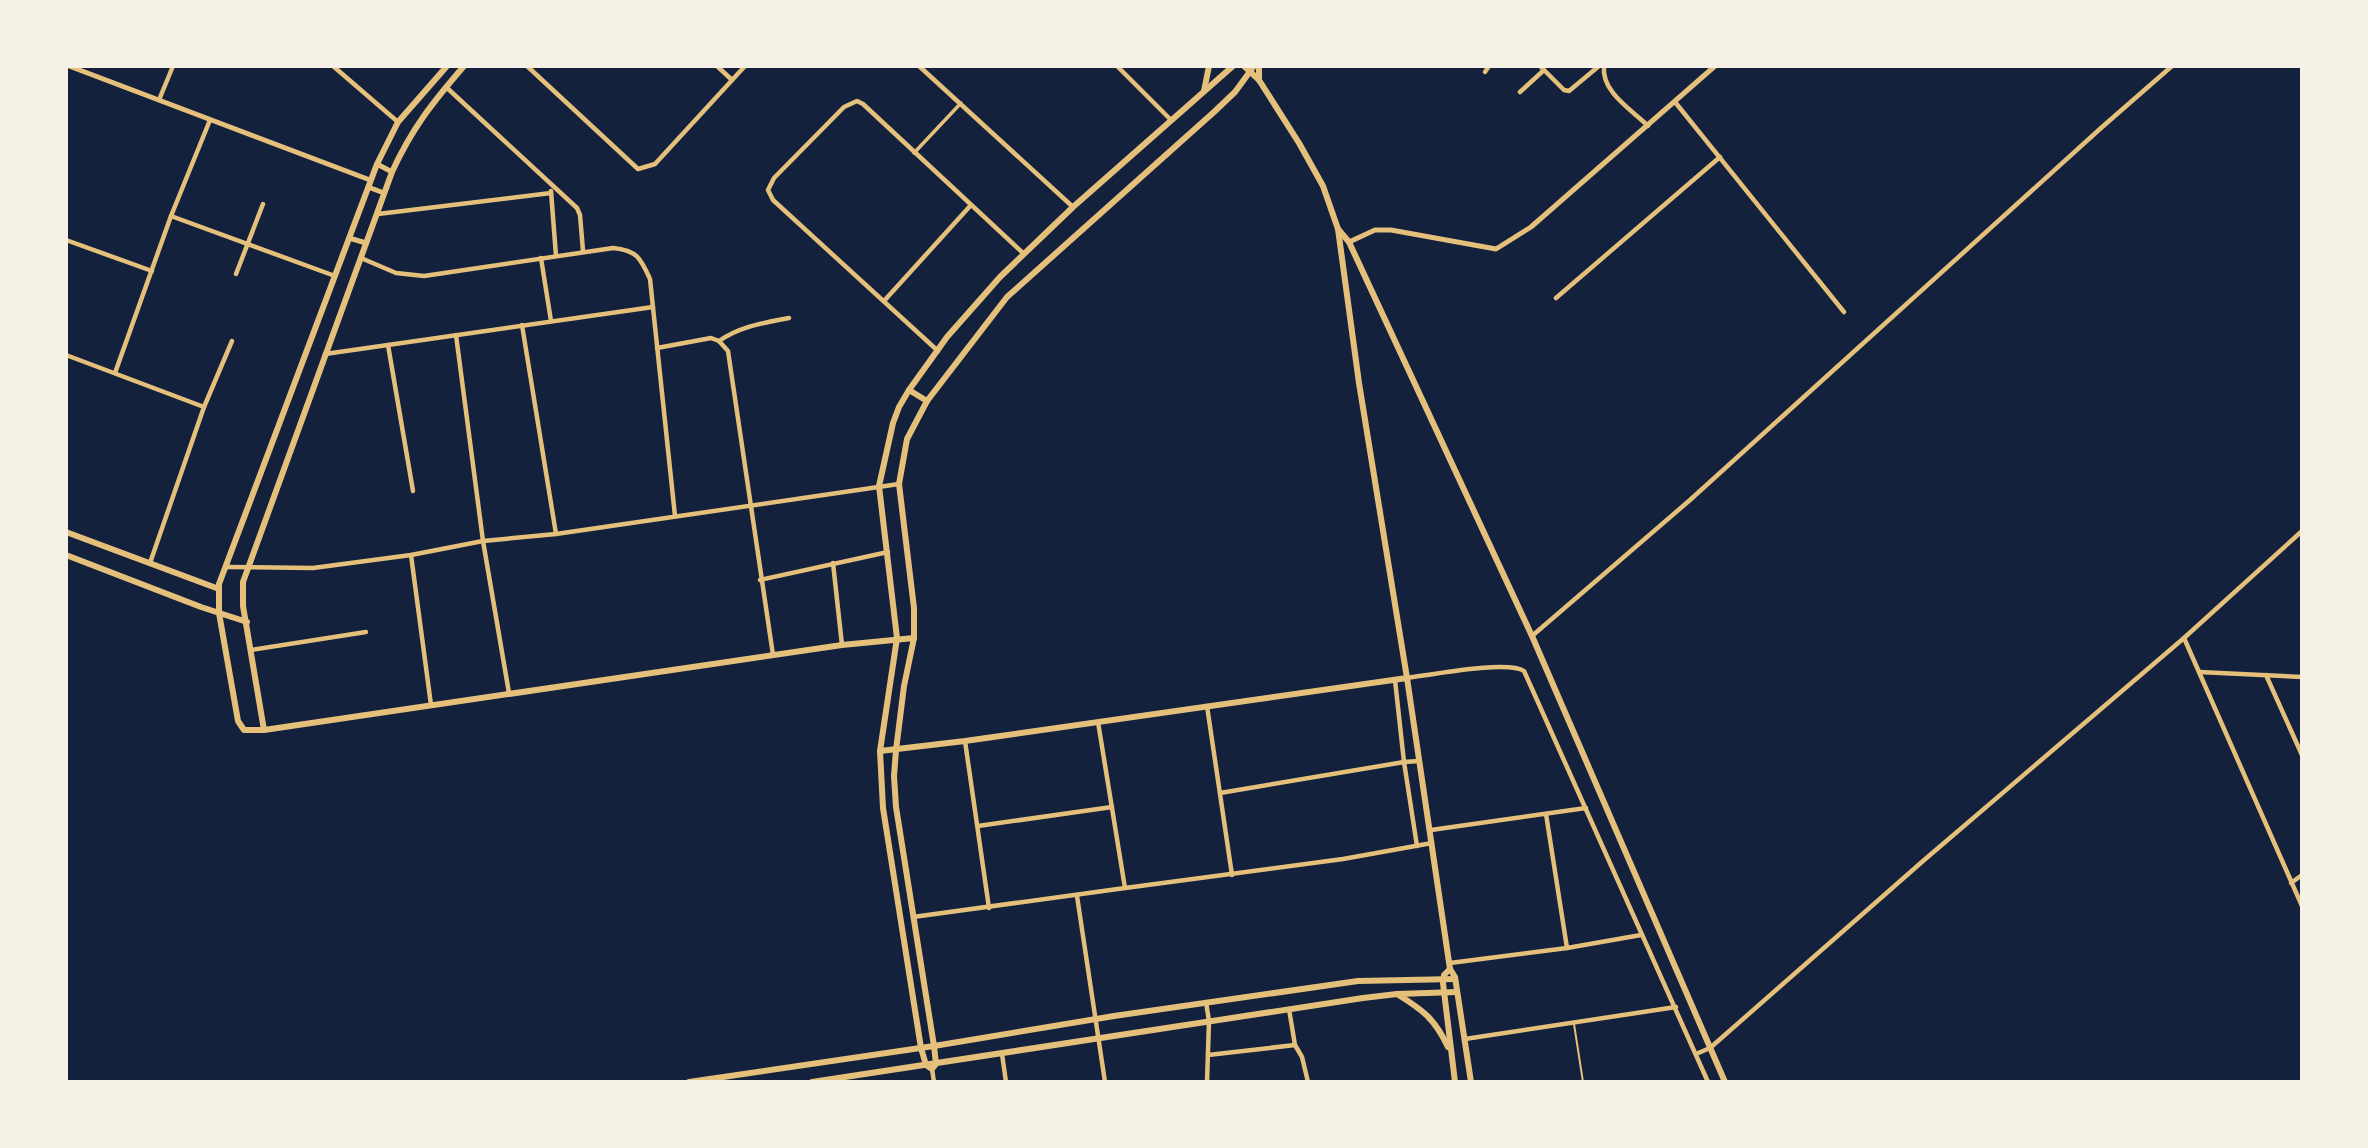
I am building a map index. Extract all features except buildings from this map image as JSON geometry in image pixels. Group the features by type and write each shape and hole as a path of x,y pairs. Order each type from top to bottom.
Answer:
{"main road":[{"path":"447,66 398,122 377,164 219,589 219,613 238,721 244,730 264,730 842,645 914,638"},
{"path":"264,730 243,606 243,582 392,172 418,122 464,66"},
{"path":"1204,91 1209,66"},
{"path":"931,1066 921,1048 883,808 880,751 897,638 880,486 893,423 909,390 986,292 1073,208 1233,66"},
{"path":"1244,66 1254,69 1280,111 1323,186 1338,229 1359,383 1431,830 1450,966 1455,979 1471,1082"},
{"path":"931,1066 934,1046 896,807 894,776 904,686 914,638 914,608 899,484 907,439 927,401 1007,297 1214,112 1254,69"},
{"path":"1338,229 1349,242 1532,636 1725,1082"},
{"path":"909,390 927,401"},
{"path":"66,532 219,589"},
{"path":"66,555 247,622"},
{"path":"880,751 1407,678"},
{"path":"1450,966 1444,975 1444,994 1455,1082"},
{"path":"690,1082 1358,981 1455,979"},
{"path":"813,1082 1289,1009 1397,994 1457,992"},
{"path":"1397,994 1426,1013 1435,1023 1450,1053"}],"street":[{"path":"69,66 85,69 369,184 384,194"},
{"path":"159,100 173,66"},
{"path":"333,66 398,122"},
{"path":"527,66 638,169 655,164 745,66"},
{"path":"717,66 732,80"},
{"path":"919,66 1073,208"},
{"path":"1117,66 1171,120"},
{"path":"1485,72 1489,66"},
{"path":"1520,92 1542,68 1564,90 1569,91 1602,66 1605,81 1615,95 1648,126"},
{"path":"1349,242 1376,230 1391,230 1496,248 1531,227 1715,66"},
{"path":"1532,636 1690,500 2172,66"},
{"path":"446,87 577,208 583,251"},
{"path":"938,351 773,200 768,190 775,178 850,102 857,101 1024,254"},
{"path":"914,153 961,103"},
{"path":"1675,103 1844,312"},
{"path":"115,373 171,216 210,120"},
{"path":"1556,298 1720,158"},
{"path":"377,164 392,172"},
{"path":"551,183 556,256"},
{"path":"377,214 551,193"},
{"path":"236,274 263,204"},
{"path":"884,301 971,205"},
{"path":"171,216 335,276"},
{"path":"349,239 366,243"},
{"path":"66,240 152,271"},
{"path":"361,257 396,273 424,276 583,251 626,249 641,259 650,279 675,516"},
{"path":"541,258 551,321"},
{"path":"325,354 653,307"},
{"path":"719,341 732,331 789,318"},
{"path":"522,326 555,534"},
{"path":"456,335 483,541 509,693"},
{"path":"657,348 711,338 719,341 728,351 773,656"},
{"path":"150,564 204,407 232,341"},
{"path":"388,345 413,491"},
{"path":"66,355 204,407"},
{"path":"226,567 313,568 411,555 483,541 555,534 899,484"},
{"path":"1696,1054 1710,1048 2184,638 2301,531"},
{"path":"760,580 888,552"},
{"path":"411,555 432,705"},
{"path":"833,564 842,645"},
{"path":"251,650 366,632"},
{"path":"2184,638 2301,906"},
{"path":"1407,678 1511,666 1524,671 1708,1082"},
{"path":"2199,672 2301,677"},
{"path":"2266,675 2301,755"},
{"path":"1395,680 1417,846"},
{"path":"1207,705 1232,875"},
{"path":"1098,722 1125,888"},
{"path":"965,741 989,908"},
{"path":"1220,793 1419,761"},
{"path":"978,826 1112,807"},
{"path":"1431,830 1586,808"},
{"path":"1546,814 1567,948"},
{"path":"913,917 1232,875 1433,843"},
{"path":"2291,883 2301,875"},
{"path":"1077,896 1105,1082"},
{"path":"1450,966 1641,935"},
{"path":"1206,1002 1209,1021 1207,1082"},
{"path":"1465,1039 1676,1007"},
{"path":"1289,1009 1295,1045 1302,1057 1308,1082"},
{"path":"1208,1055 1295,1045"},
{"path":"1002,1054 1006,1082"},
{"path":"931,1066 934,1082"},
{"path":"756,1072 758,1082"}],"lane":[{"path":"1573,1023 1583,1082"}]}
